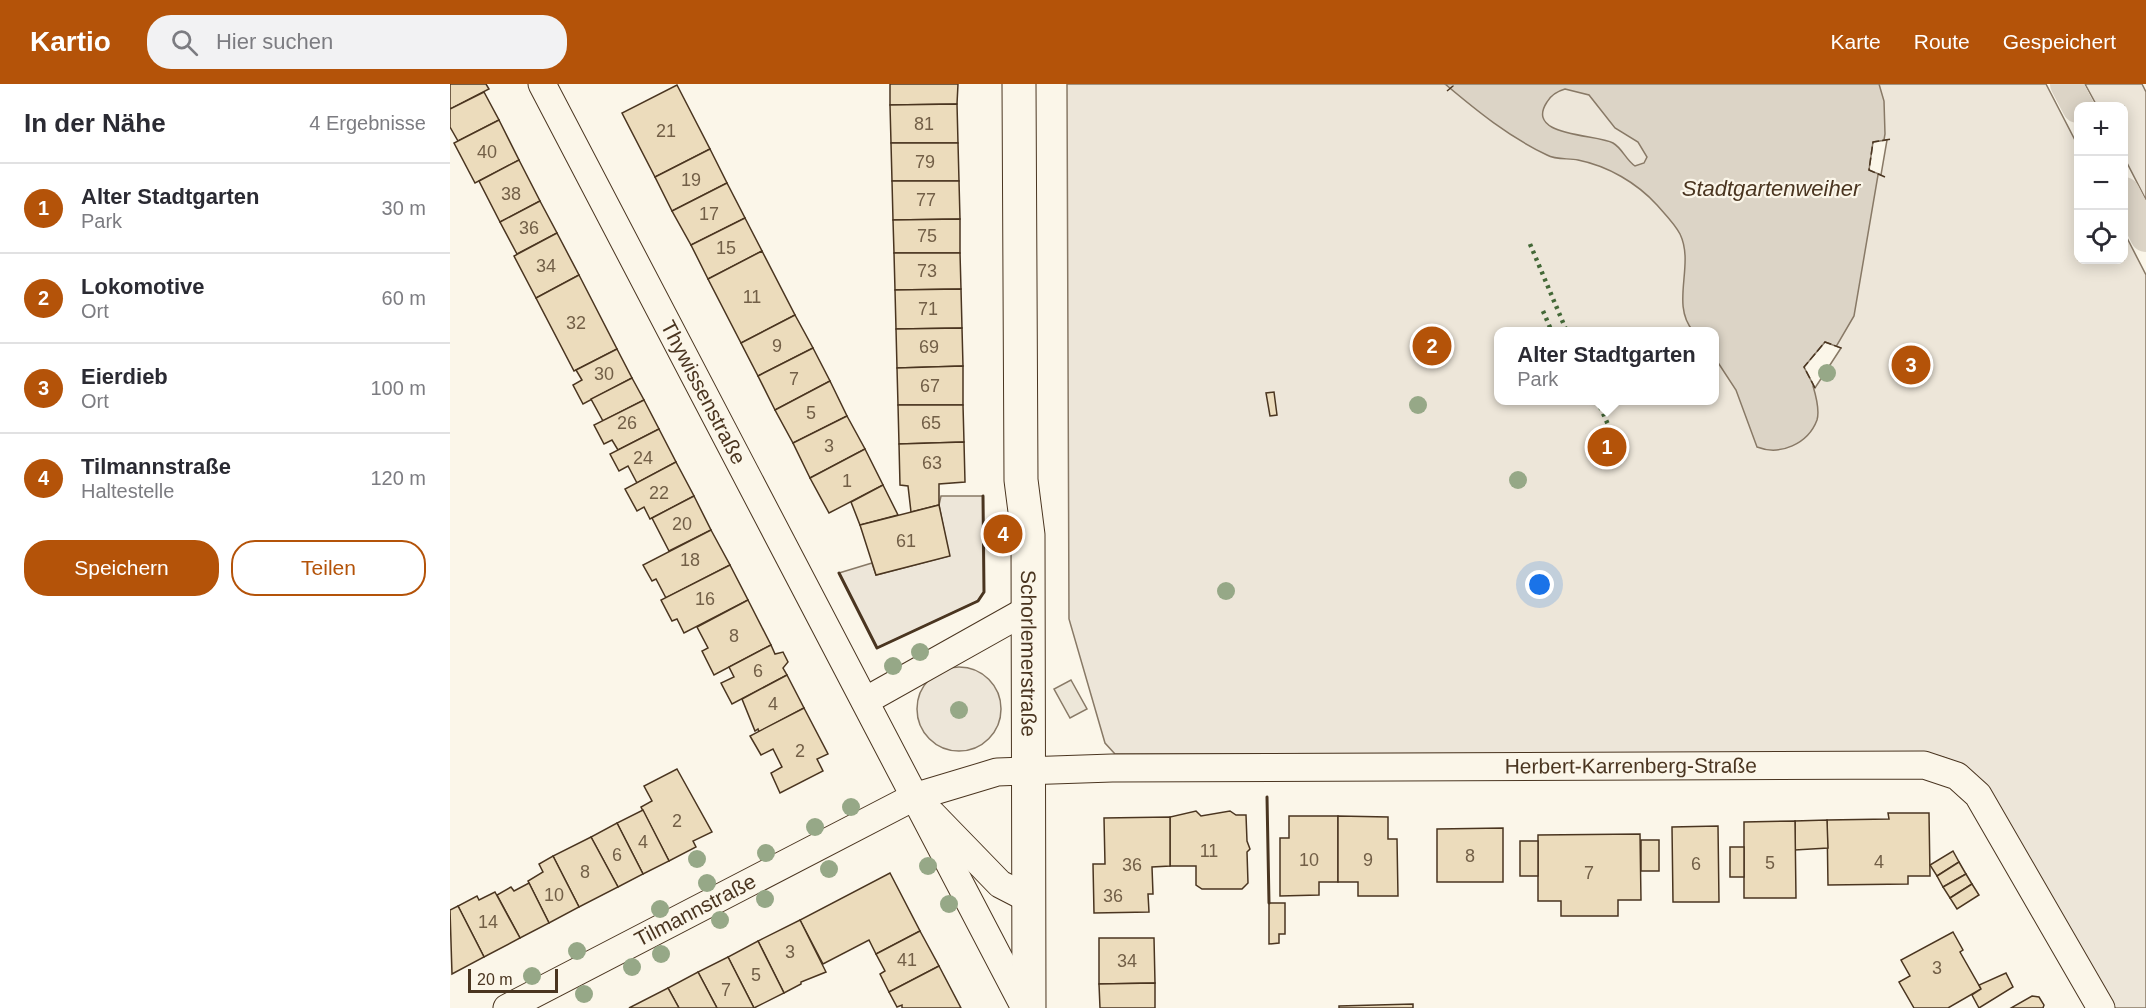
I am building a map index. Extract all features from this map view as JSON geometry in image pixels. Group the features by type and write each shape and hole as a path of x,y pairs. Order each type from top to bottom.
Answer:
{"main road":[{"name":"Schorlemerstraße","path":"1019,84 1021,480 1028,535 1029,609 1027,1008"}],"street":[{"name":"Thywissenstraße","path":"542,84 914,797 1027,1008"},
{"path":"865,701 1029,609"},
{"name":"Herbert-Karrenberg-Straße","path":"914,797 977,777 1028,770 1912,765 1942,769 1957,776 1978,795 2101,1008"},
{"path":"914,797 1000,884 1029,900"},
{"name":"Tilmannstraße","path":"507,1008 914,797"}],"shaded area":[{"path":"1067,84 2046,84 2074,138 2074,264 2128,264 2128,240 2146,275 2146,1008 2114,1008 1990,792 1962,765 1926,753 1115,754 1105,743 1069,619"},
{"path":"2085,84 2142,84 2146,92 2146,200 2128,165 2128,102 2095,102"},
{"path":"941,496 983,496 984,592 978,601 877,648 839,573 872,563 876,575 949,556 939,505"},
{"path":"959,667 975,670 989,679 998,693 1001,709 998,725 989,739 975,748 959,751 943,748 929,739 920,725 917,709 920,693 929,679 943,670"},
{"path":"1071,680 1087,709 1070,718 1054,689"}],"water":[{"name":"Stadtgartenweiher","path":"1445,84 1879,84 1884,101 1885,134 1854,316 1813,386 1818,416 1807,436 1784,449 1757,447 1736,390 1719,364 1719,327 1690,327 1686,320 1683,309 1684,246 1675,226 1649,197 1611,171 1578,160 1554,158 1533,148 1494,123","holes":["1565,89 1589,95 1615,128 1638,142 1647,157 1644,163 1635,166 1613,143 1554,128 1545,122 1543,113 1551,97"]}],"pier":[{"path":"1887,140 1881,175 1869,170 1873,142"},
{"path":"1825,342 1841,348 1815,388 1804,367"}],"building":[{"path":"450,84 486,84 489,89 450,109"},
{"path":"890,84 958,84 957,104 890,105"},
{"path":"677,85 710,149 655,177 622,113"},
{"path":"484,92 499,120 458,141 450,127 450,109"},
{"path":"957,104 958,143 891,143 890,105"},
{"path":"499,120 519,160 475,183 454,143"},
{"path":"891,143 958,143 959,181 892,181"},
{"path":"710,149 727,183 672,211 655,177"},
{"path":"519,160 540,201 500,222 479,181"},
{"path":"892,181 959,181 960,219 893,220"},
{"path":"727,183 745,218 691,245 672,211"},
{"path":"540,201 557,233 517,254 500,222"},
{"path":"745,218 762,251 708,279 691,245"},
{"path":"960,219 960,253 894,253 893,220"},
{"path":"557,233 579,275 536,298 514,256"},
{"path":"762,251 795,315 741,343 708,279"},
{"path":"894,253 960,253 961,289 895,290"},
{"path":"579,275 617,349 574,371 536,298"},
{"path":"961,289 962,328 896,329 895,290"},
{"path":"795,315 813,348 758,376 741,343"},
{"path":"962,328 963,366 897,368 896,329"},
{"path":"813,348 830,381 775,410 758,376"},
{"path":"617,349 632,378 583,404 573,385 582,380 576,370"},
{"path":"963,366 963,405 898,405 897,368"},
{"path":"632,378 644,400 603,421 591,399"},
{"path":"830,381 847,416 793,443 775,410"},
{"path":"1274,392 1277,415 1270,416 1266,393"},
{"path":"644,400 659,429 618,450 612,440 604,444 594,425"},
{"path":"898,405 963,405 964,442 899,444"},
{"path":"847,416 865,449 810,478 793,443"},
{"path":"659,429 676,462 637,483 628,466 619,471 610,454"},
{"path":"964,442 965,482 939,484 939,505 911,512 908,486 900,485 899,444"},
{"path":"865,449 883,485 829,513 810,478"},
{"path":"676,462 694,496 650,519 644,507 637,511 625,489"},
{"path":"883,485 898,515 860,525 851,502"},
{"path":"694,496 711,530 669,551 652,518"},
{"path":"939,505 950,556 876,575 860,525"},
{"path":"711,530 730,565 666,598 656,579 652,581 643,565"},
{"path":"730,565 748,600 684,633 677,619 672,621 661,600"},
{"path":"748,600 771,645 714,675 702,651 708,648 697,627"},
{"path":"771,645 775,654 783,652 788,662 783,668 787,675 732,704 721,683 734,677 729,667"},
{"path":"787,675 804,708 759,732 758,729 755,731 742,699"},
{"path":"804,708 828,754 817,759 823,771 780,793 771,773 782,767 773,749 761,755 750,736"},
{"path":"677,769 712,832 693,841 696,847 669,861 641,807 652,801 644,786"},
{"path":"643,810 669,861 643,874 617,823"},
{"path":"1196,811 1201,816 1230,811 1236,815 1246,815 1247,841 1250,849 1247,852 1248,883 1242,889 1202,889 1196,885 1196,866 1170,866 1170,817"},
{"path":"1888,813 1929,813 1930,876 1908,876 1908,884 1828,885 1827,820 1889,819"},
{"path":"1289,816 1338,816 1338,882 1319,882 1319,895 1280,896 1280,838 1289,838"},
{"path":"1338,816 1388,817 1388,839 1397,839 1398,896 1358,896 1358,882 1338,882"},
{"path":"1170,817 1170,866 1152,867 1153,894 1148,894 1149,912 1094,913 1093,864 1105,864 1104,818"},
{"path":"1827,820 1828,848 1795,850 1795,821"},
{"path":"1795,821 1796,898 1744,898 1744,822"},
{"path":"617,823 643,874 618,887 591,837"},
{"path":"1718,826 1719,902 1673,902 1672,827"},
{"path":"1503,828 1503,882 1437,882 1437,829"},
{"path":"1640,834 1641,900 1618,900 1618,916 1561,916 1561,901 1538,901 1538,835"},
{"path":"591,837 618,887 579,907 553,856"},
{"path":"1641,840 1659,840 1659,871 1641,871"},
{"path":"1520,841 1538,841 1538,876 1520,876"},
{"path":"1730,847 1744,847 1744,877 1730,877"},
{"path":"1953,851 1959,862 1937,876 1930,865"},
{"path":"553,856 579,907 549,923 528,881 543,872 539,864"},
{"path":"1959,862 1966,874 1943,887 1937,876"},
{"path":"890,873 920,931 876,954 869,940 823,964 800,920"},
{"path":"1966,874 1972,884 1950,898 1943,887"},
{"path":"529,883 549,923 520,938 497,895 511,887 514,891"},
{"path":"1972,884 1979,895 1957,909 1950,898"},
{"path":"495,892 520,938 484,957 458,906 477,896 479,900"},
{"path":"1269,903 1285,903 1285,934 1279,934 1279,943 1269,944"},
{"path":"458,906 484,957 452,974 450,910"},
{"path":"800,920 826,972 801,982 784,993 758,941"},
{"path":"920,931 939,966 889,992 880,974 885,971 876,954"},
{"path":"1953,932 1963,950 1960,952 1981,989 1948,1008 1914,1008 1899,982 1910,976 1901,960"},
{"path":"1099,938 1154,938 1155,983 1099,984"},
{"path":"758,941 784,993 754,1008 728,957"},
{"path":"728,957 754,1008 717,1008 698,972"},
{"path":"939,966 961,1008 902,1008 902,1005 897,1007 889,992"},
{"path":"698,972 717,1008 679,1008 668,988"},
{"path":"2006,973 2013,987 1979,1008 1972,995 1981,989 1979,985"},
{"path":"1155,983 1155,1008 1100,1008 1099,984"},
{"path":"668,988 679,1008 629,1008"},
{"path":"2032,996 2039,997 2044,1005 2043,1008 2011,1008"},
{"path":"1413,1004 1413,1008 1339,1008 1339,1006"}],"waterway":[{"path":"2066,84 2075,102"},
{"path":"2128,201 2146,236"}],"hedge":[{"path":"1530,244 1565,327"},
{"path":"1543,311 1550,327"},
{"path":"1599,405 1614,438"}],"fence":[{"path":"1447,91 1453,86 1451,84"},
{"path":"1885,177 1869,170 1873,142 1891,139"},
{"path":"1815,388 1804,367 1825,342 1844,349"}],"wall":[{"path":"839,573 877,648 978,601 984,592 983,496"},
{"path":"1267,797 1269,903"}],"place":[{"name":"Lokomotive","path":"1432,346"},
{"name":"Eierdieb","path":"1911,365"},
{"name":"Alter Stadtgarten","path":"1607,447"},
{"name":"Tilmannstraße","path":"1003,534"}]}
